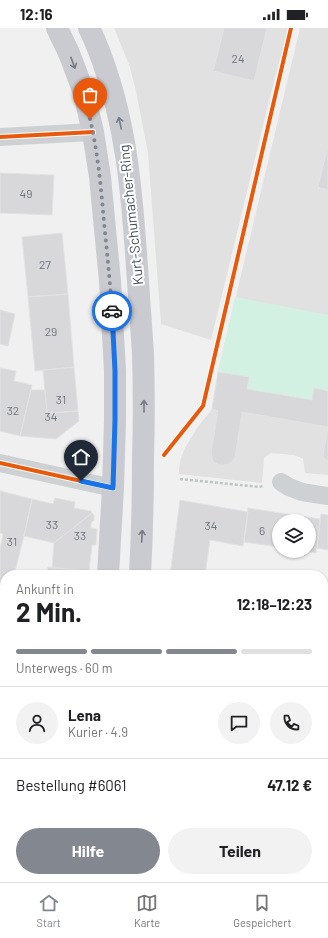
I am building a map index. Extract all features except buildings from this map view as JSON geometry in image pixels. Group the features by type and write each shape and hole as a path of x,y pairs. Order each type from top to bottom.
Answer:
{"main road":[{"name":"Kurt-Schumacher-Ring","path":"57,28 69,53 84,93 93,132 100,177 110,280 115,378 115,420 108,570"},
{"name":"Kurt-Schumacher-Ring","path":"89,28 109,78 126,150 129,179 143,354 144,404 140,570"}],"street":[{"path":"0,137 93,132"},
{"path":"0,462 113,488"},
{"path":"281,482 302,492 328,496"}],"path":[{"path":"180,480 259,487"}],"shaded area":[{"path":"114,28 288,28 211,340 161,324 148,153 130,67"},
{"path":"300,28 328,28 328,475 305,473 303,459 294,455 271,453 264,458 262,483 179,474 181,458 185,448 197,428 212,409 219,367"}],"green space":[{"path":"235,297 328,315 328,391 314,388 312,400 247,389 249,377 218,372"}],"cycle path":[{"path":"164,455 203,406 291,28"},
{"path":"0,137 93,132"},
{"path":"0,463 113,488"}],"way so far":[{"path":"90,119 100,177 112,311"}],"route":[{"path":"81,481 113,488 115,371 112,311"}]}
